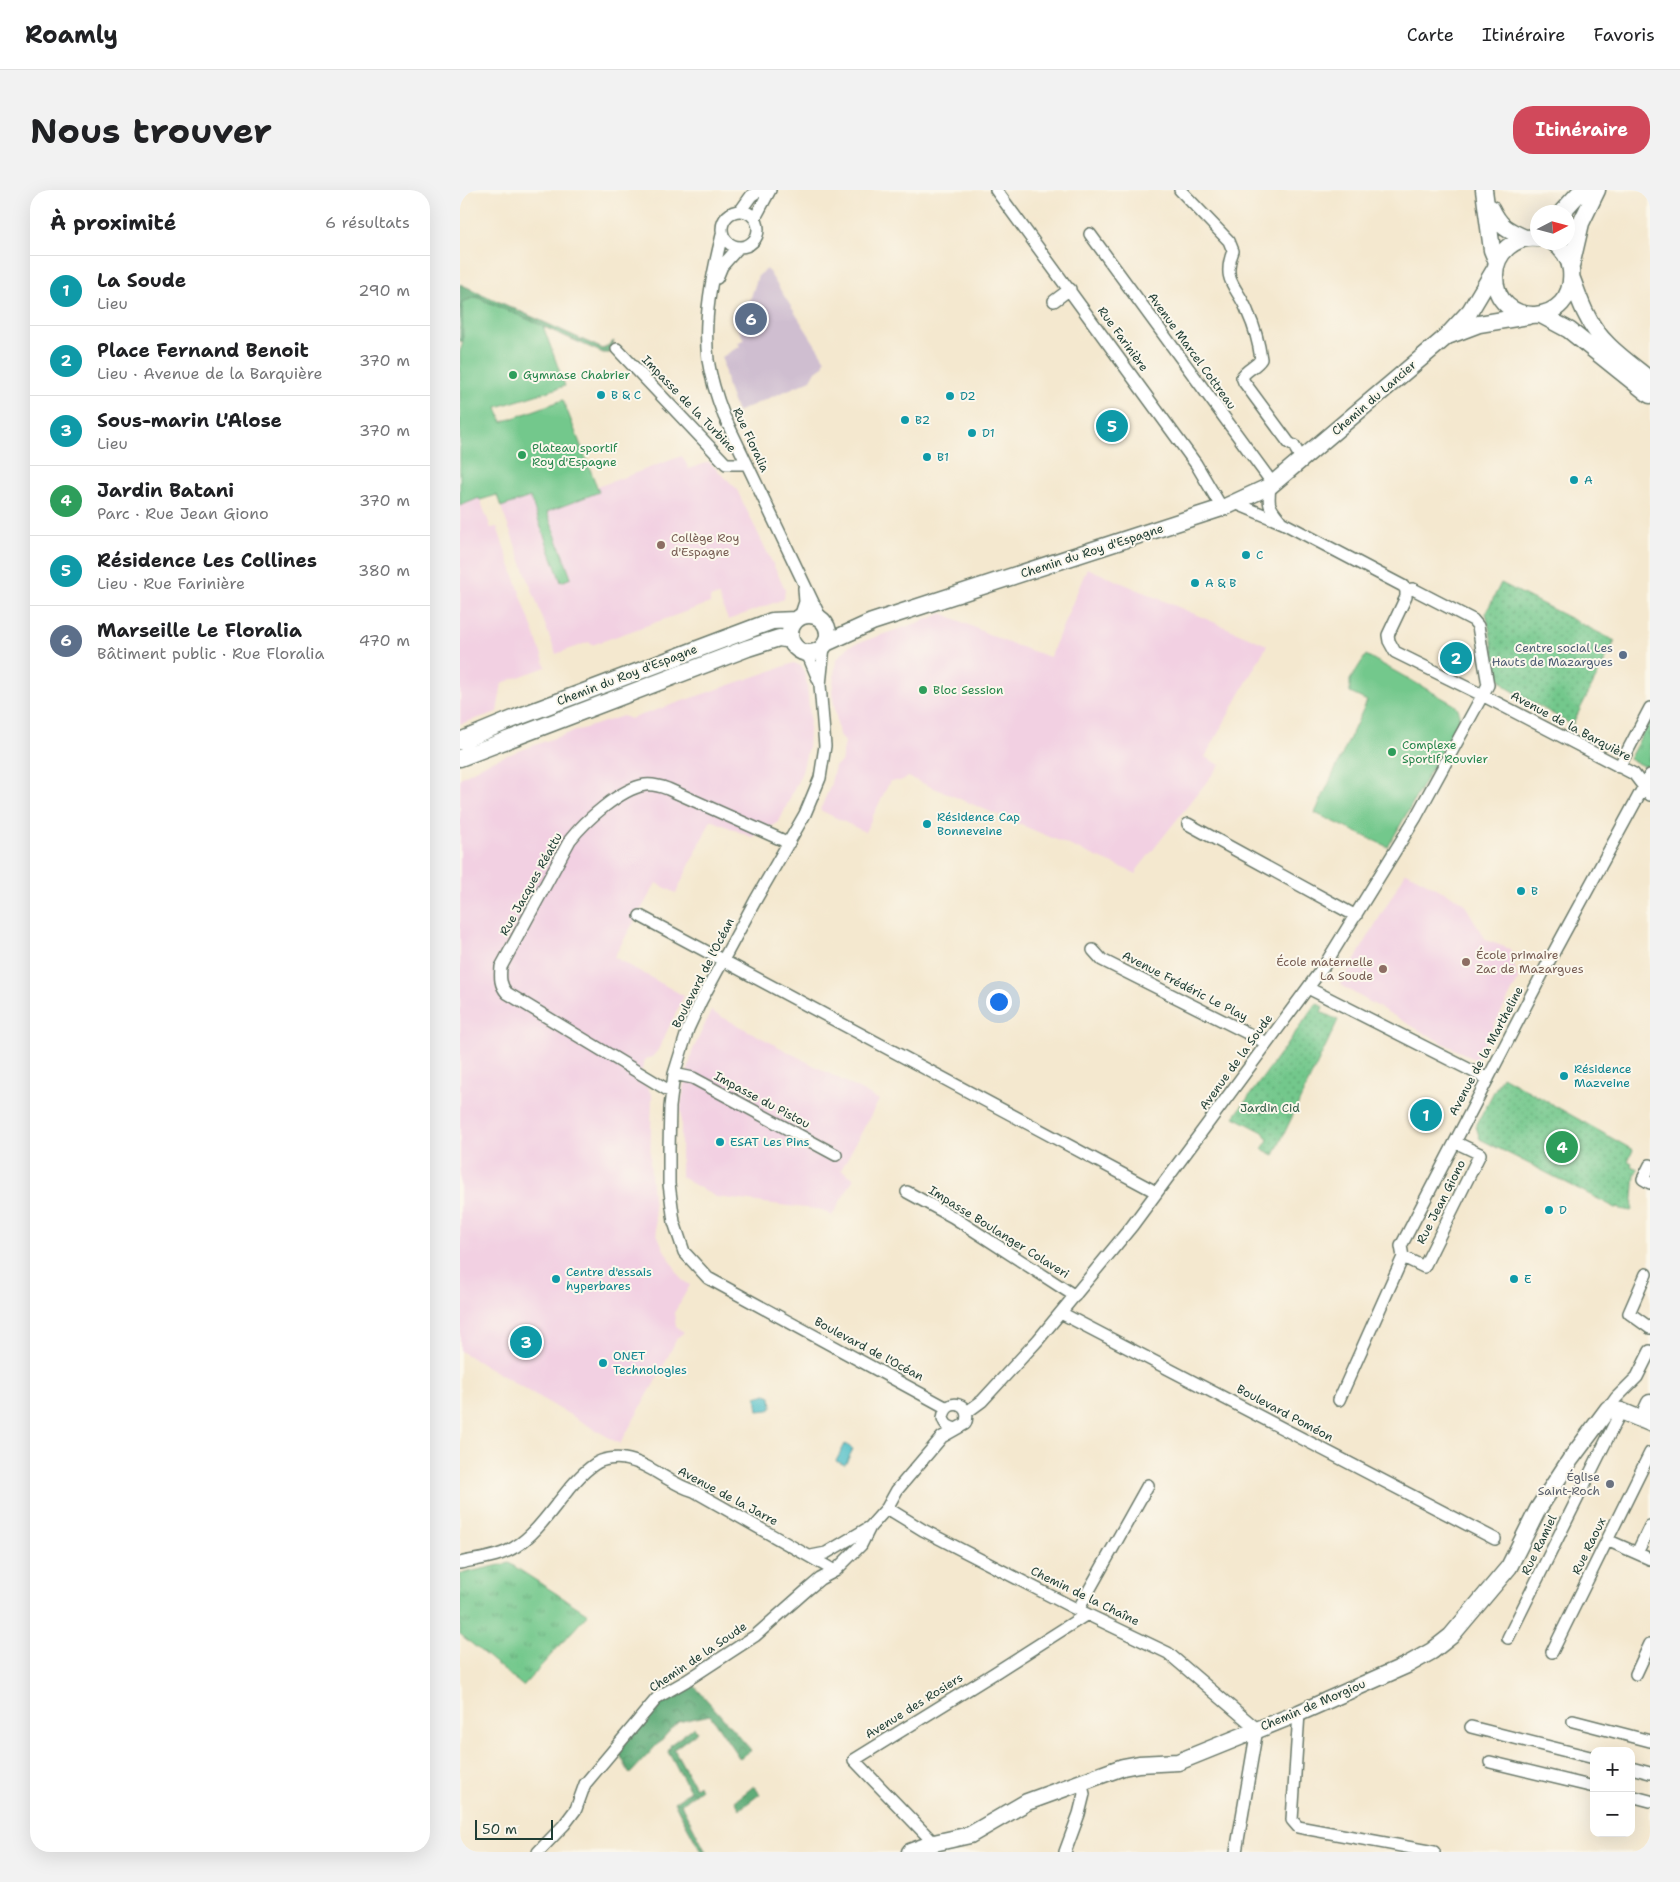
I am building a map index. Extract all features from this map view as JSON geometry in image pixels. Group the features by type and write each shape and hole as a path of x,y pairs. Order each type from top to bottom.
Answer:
{"street":[{"path":"741,210 751,196 760,190"},
{"path":"755,218 770,190"},
{"name":"Rue Farinière","path":"996,190 1228,506"},
{"path":"1180,190 1229,241 1233,251 1228,271 1230,282 1248,311 1261,359 1245,372 1242,377 1289,443 1294,446 1302,460"},
{"path":"1568,205 1582,190"},
{"path":"1536,315 1553,310 1563,302 1570,292 1580,223 1597,190"},
{"path":"1484,193 1497,221 1506,230 1530,235"},
{"path":"1484,193 1496,266 1494,282 1499,295 1506,305 1517,312 1536,315 1569,330 1650,395"},
{"path":"741,210 755,218 758,224 756,237 748,246 738,248 731,246 725,241 721,229 724,218 735,211 741,210"},
{"name":"Avenue Marcel Cottreau","path":"1090,234 1271,485"},
{"name":"Rue Floralia","path":"722,235 715,263 707,340 708,361 714,388 724,416 823,621"},
{"name":"Chemin du Lancier","path":"1302,460 1446,337 1470,311 1508,246 1530,237"},
{"name":"Rue Floralia","path":"710,298 722,266 738,248"},
{"path":"1562,250 1566,254 1587,317 1599,336 1614,352 1650,380"},
{"path":"1054,301 1070,290"},
{"name":"Chemin du Lancier","path":"1446,337 1479,324 1536,315"},
{"name":"Impasse de la Turbine","path":"617,349 726,464 747,464"},
{"name":"Chemin du Roy d'Espagne","path":"825,645 872,622 1228,506 1271,485 1302,460"},
{"path":"1271,485 1268,503 1270,509 1283,523"},
{"path":"1228,506 1283,523 1403,586 1406,590 1413,589 1473,620 1478,626 1486,667 1488,684 1482,695"},
{"name":"Rue Floralia","path":"798,618 804,602 804,584"},
{"name":"Avenue de la Barquière","path":"1406,590 1405,601 1388,635 1391,647 1395,652 1634,774 1647,790"},
{"path":"811,615 823,621 828,632 825,645 819,650 807,653 797,649 791,640 791,629 798,618 811,615"},
{"name":"Chemin du Roy d'Espagne","path":"460,741 518,717 772,621 798,618"},
{"name":"Chemin du Roy d'Espagne","path":"823,621 835,624 872,622"},
{"name":"Chemin du Roy d'Espagne","path":"460,758 763,643 779,638 791,640"},
{"name":"Boulevard de l'Océan","path":"825,645 820,685 826,746 820,778 805,814 755,901 688,1029 674,1074 671,1092 669,1184 674,1222 684,1252 708,1278 946,1408"},
{"name":"Boulevard de l'Océan","path":"807,653 820,685"},
{"name":"Avenue de la Soude","path":"967,1412 982,1401 1061,1313 1132,1226 1308,988 1356,916 1416,817 1482,695"},
{"path":"1619,767 1650,708"},
{"name":"Avenue de la Martheline","path":"1339,1400 1403,1257 1401,1246 1488,1079 1647,790 1650,775"},
{"name":"Rue Jacques Réattu","path":"671,1092 507,993 502,988 500,979 501,966 570,840 581,826 617,798 638,787 655,785 668,789 788,843"},
{"path":"1188,824 1356,916"},
{"path":"640,916 1156,1192"},
{"name":"Avenue Frédéric Le Play","path":"1093,950 1102,960 1267,1043"},
{"path":"1308,988 1488,1079"},
{"name":"Impasse du Pistou","path":"674,1074 693,1078 836,1155"},
{"name":"Rue Jean Giono","path":"1403,1257 1424,1267 1480,1154 1455,1142"},
{"path":"1650,1165 1643,1179 1650,1183"},
{"name":"Impasse Boulanger Colaveri","path":"907,1192 953,1217 1075,1296"},
{"path":"1646,1274 1629,1313 1650,1328"},
{"name":"Boulevard Poméon","path":"1061,1313 1495,1539"},
{"name":"Chemin de Morgiou","path":"910,1852 934,1843 970,1835 1027,1802 1131,1765 1178,1762 1299,1713 1407,1665 1432,1651 1451,1636 1509,1567 1538,1510 1570,1460 1615,1410 1616,1398 1637,1377 1650,1351"},
{"path":"1615,1410 1646,1421 1650,1403"},
{"path":"835,1571 861,1545 870,1527 887,1508 897,1490 942,1437 965,1424 967,1412 958,1404 946,1408 943,1418 950,1428 956,1429"},
{"name":"Rue Ramiel","path":"1508,1638 1615,1410"},
{"path":"942,1437 945,1423"},
{"name":"Rue Raoux","path":"1552,1652 1650,1453"},
{"name":"Avenue de la Jarre","path":"460,1563 501,1553 516,1547 596,1462 616,1458 638,1462 682,1488 694,1491 835,1571"},
{"path":"1082,1612 1148,1485"},
{"name":"Chemin de la Chaîne","path":"887,1508 922,1530 1082,1612 1168,1653 1257,1729"},
{"path":"1637,1553 1650,1526"},
{"path":"811,1556 826,1553 870,1527"},
{"path":"1607,1540 1650,1559"},
{"name":"Chemin de la Soude","path":"538,1852 564,1825 576,1809 585,1784 658,1697 755,1636 820,1579 835,1571"},
{"name":"Avenue des Rosiers","path":"934,1843 854,1760 993,1674 1082,1612"},
{"path":"1636,1674 1650,1644"},
{"path":"1299,1713 1292,1820 1298,1826 1434,1852"},
{"path":"1573,1721 1650,1741"},
{"path":"1471,1727 1590,1757"},
{"path":"1236,1852 1257,1729"},
{"path":"1490,1762 1590,1786"},
{"path":"1635,1769 1650,1773"},
{"path":"1065,1852 1084,1794 1081,1782"},
{"path":"1635,1797 1650,1801"}],"shaded area":[{"path":"767,269 825,360 823,366 816,371 811,380 737,412 728,388 722,357 740,346 738,343 744,339 732,320 744,312 741,305 750,300 758,276"},
{"name":"Collège Roy d'Espagne","path":"682,456 689,469 709,462 736,488 785,589 784,599 728,620 718,595 710,598 710,603 592,645 589,642 556,654 501,507 530,497 561,582 571,577 546,512 598,492 597,487"},
{"path":"479,497 491,528 497,527 546,667 502,683 497,712 460,724 460,506"},
{"path":"1087,568 1267,645 1205,757 1220,765 1137,870 1137,874 908,777 900,781 890,781 865,832 820,810 830,787 835,766 841,762 845,742 839,735 832,692 836,660 849,646 942,613 1006,642 1050,657"},
{"path":"794,663 803,669 807,684 810,718 808,747 802,772 779,822 771,827 760,824 754,838 711,820 676,893 656,883 614,957 684,996 658,1050 652,1057 645,1059 639,1079 647,1086 652,1096 650,1163 656,1231 663,1248 682,1280 690,1285 674,1313 676,1327 684,1332 677,1338 660,1373 620,1444 460,1351 460,778 489,762 554,738 623,716 630,719"},
{"name":"École primaire Zac de Mazargues","path":"1406,872 1463,902 1486,940 1510,949 1518,980 1476,1060 1433,1038 1340,985"},
{"path":"711,1011 879,1100 841,1170 854,1178 832,1216 822,1210 716,1197 681,1177 681,1103 692,1052"}],"green space":[{"path":"460,284 603,349 614,341 610,353 603,353 476,297 462,302 463,342 460,341"},
{"name":"Plateau sportif Roy d'Espagne","path":"476,297 543,326 565,386 497,407 502,422 563,400 599,492 547,512 571,578 561,582 530,497 501,507 497,495 480,500 479,498 460,506 460,352 463,342 462,302"},
{"path":"1501,583 1615,641 1572,725 1506,687 1499,677 1486,613"},
{"name":"Complexe Sportif Rouvier","path":"1366,655 1455,705 1459,711 1459,720 1388,847 1315,813 1367,701 1350,693 1350,680"},
{"path":"1650,720 1650,767 1649,769 1629,759"},
{"name":"Jardin Cid","path":"1317,1003 1323,1007 1321,1012 1338,1020 1274,1155 1262,1149 1268,1140 1263,1132 1234,1117"},
{"path":"1502,1076 1633,1150 1628,1161 1632,1163 1631,1166 1638,1169 1635,1174 1631,1211 1616,1208 1480,1139 1476,1126"},
{"path":"509,1563 588,1614 523,1686 460,1634 460,1574"},
{"path":"692,1683 751,1750 740,1759 710,1715 678,1722 630,1774 618,1751 661,1701"},
{"path":"694,1727 697,1732 674,1749 695,1787 698,1785 701,1789 681,1804 706,1852 701,1852 674,1802 690,1791 668,1752 671,1744"},
{"path":"754,1786 760,1794 740,1809 735,1801"}],"water":[{"path":"766,1394 771,1397 772,1408 758,1411 756,1397"},
{"path":"845,1444 853,1449 845,1465 836,1461"}],"place":[{"name":"Marseille Le Floralia","path":"751,319"},
{"name":"Gymnase Chabrier","path":"513,375"},
{"name":"B & C","path":"601,395"},
{"name":"D2","path":"950,396"},
{"name":"B2","path":"905,420"},
{"name":"Résidence Les Collines","path":"1112,426"},
{"name":"D1","path":"972,433"},
{"name":"Plateau sportif Roy d'Espagne","path":"522,455"},
{"name":"B1","path":"927,457"},
{"name":"A","path":"1574,480"},
{"name":"Collège Roy d'Espagne","path":"661,545"},
{"name":"C","path":"1246,555"},
{"name":"A & B","path":"1195,583"},
{"name":"Centre social Les Hauts de Mazargues","path":"1623,655"},
{"name":"Place Fernand Benoit","path":"1456,658"},
{"name":"Bloc Session","path":"923,690"},
{"name":"Complexe Sportif Rouvier","path":"1392,752"},
{"name":"Résidence Cap Bonneveine","path":"927,824"},
{"name":"B","path":"1521,891"},
{"name":"École primaire Zac de Mazargues","path":"1466,962"},
{"name":"École maternelle La Soude","path":"1383,969"},
{"name":"Résidence Mazveine","path":"1564,1076"},
{"name":"La Soude","path":"1426,1115"},
{"name":"ESAT Les Pins","path":"720,1142"},
{"name":"Jardin Batani","path":"1562,1147"},
{"name":"D","path":"1549,1210"},
{"name":"Centre d'essais hyperbares","path":"556,1279"},
{"name":"E","path":"1514,1279"},
{"name":"Sous-marin L'Alose","path":"526,1342"},
{"name":"ONET Technologies","path":"603,1363"},
{"name":"Église Saint-Roch","path":"1610,1484"}]}
